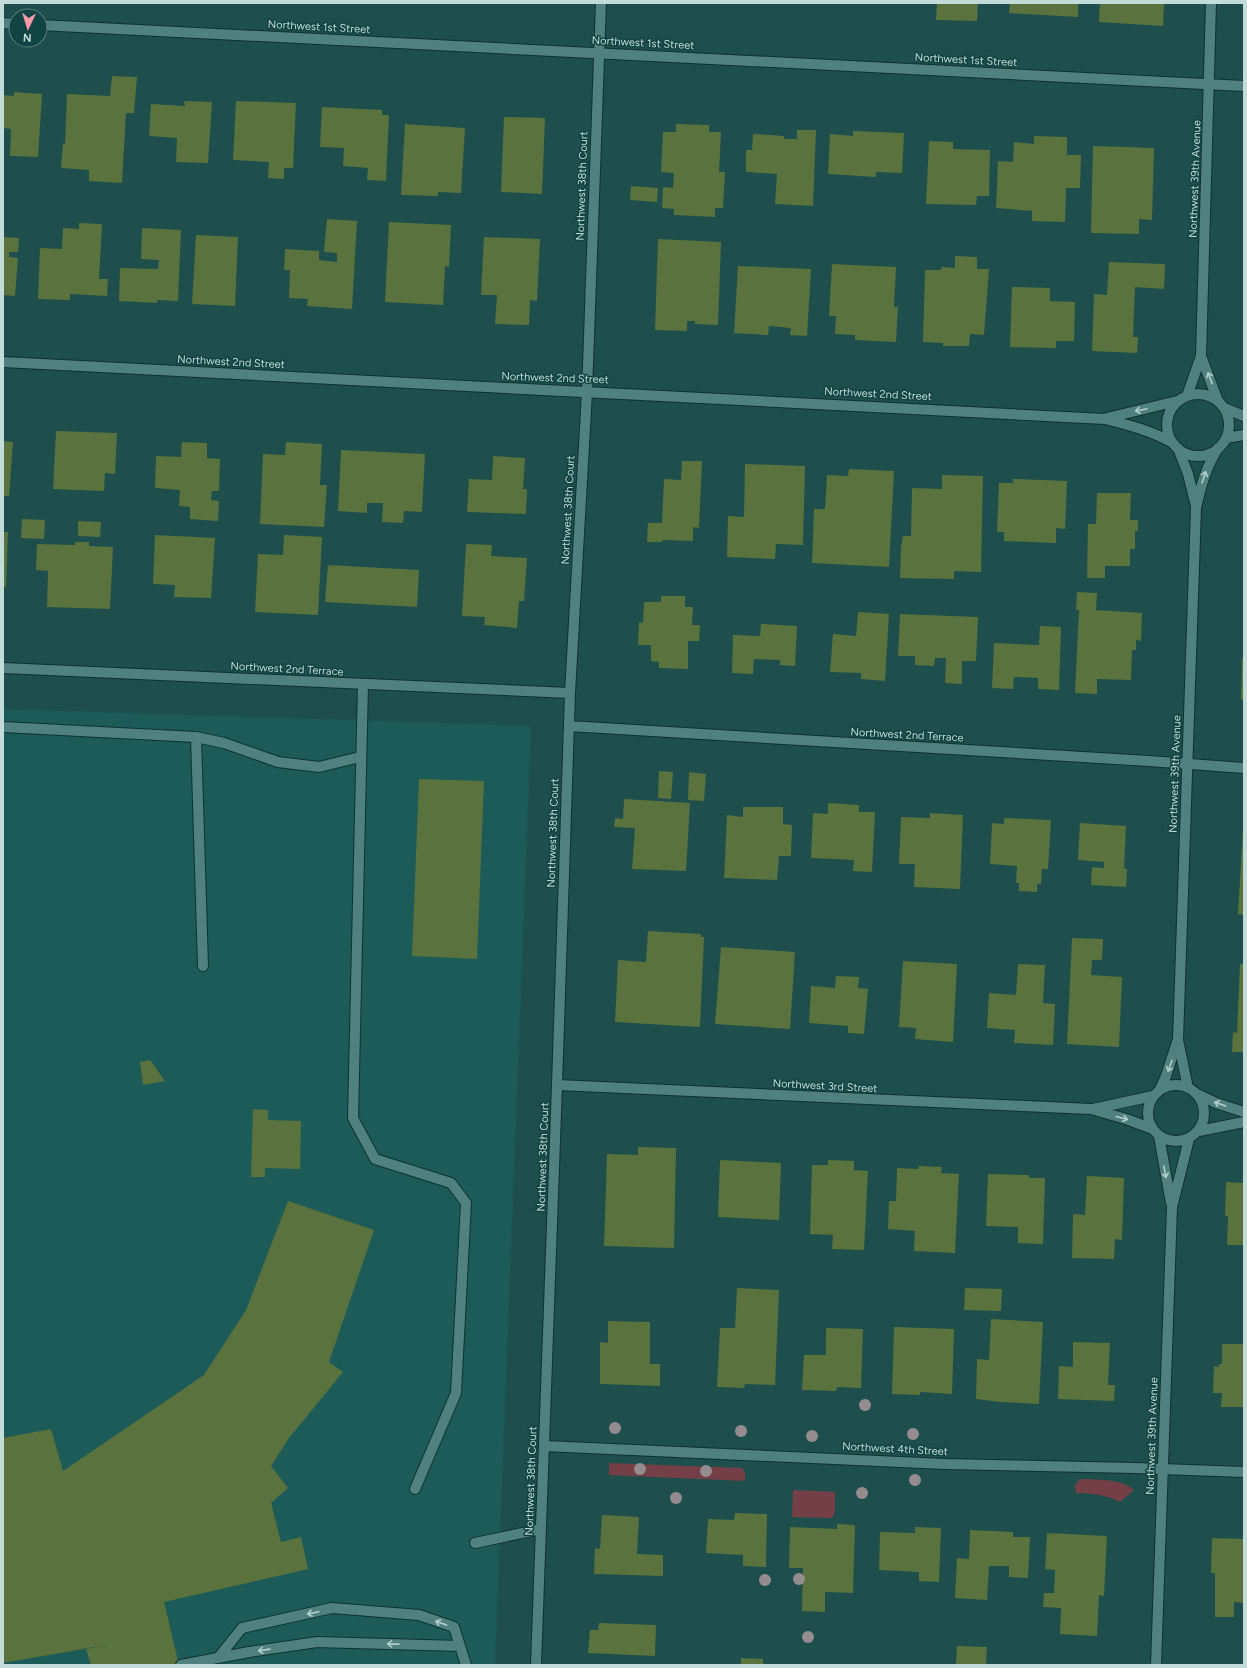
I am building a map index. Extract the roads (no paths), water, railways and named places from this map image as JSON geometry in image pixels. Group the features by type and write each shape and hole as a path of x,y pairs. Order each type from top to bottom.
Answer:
{"street":[{"name":"Northwest 38th Court","path":"536,1665 558,1085 570,694 587,392 601,3"},
{"name":"Northwest 39th Avenue","path":"1187,396 1201,356 1210,84 1211,3"},
{"name":"Northwest 1st Street","path":"48,25 1244,86"},
{"name":"Northwest 39th Avenue","path":"1201,356 1221,404"},
{"name":"Northwest 2nd Street","path":"3,362 1105,419 1141,428 1160,435 1176,446"},
{"path":"1221,404 1228,417 1228,428 1226,438 1218,448 1205,454 1191,455 1176,446 1168,435 1168,417 1171,408 1177,401 1187,396 1198,394 1208,396 1244,416"},
{"name":"Northwest 2nd Street","path":"1105,419 1177,401"},
{"path":"1226,438 1244,435"},
{"name":"Northwest 39th Avenue","path":"1176,446 1188,474 1196,508"},
{"name":"Northwest 39th Avenue","path":"1156,1094 1166,1076 1178,1040 1196,508 1205,474 1210,461 1218,448"},
{"name":"Northwest 2nd Terrace","path":"3,668 570,694"},
{"path":"363,684 360,757 353,1118 374,1159 451,1182 466,1203 456,1393 415,1489"},
{"name":"Northwest 2nd Terrace","path":"569,726 1244,768"},
{"path":"3,727 196,737 224,743 278,762 319,767 360,757"},
{"path":"196,737 203,966"},
{"name":"Northwest 39th Avenue","path":"1178,1040 1192,1091"},
{"name":"Northwest 3rd Street","path":"558,1085 1091,1109 1126,1119 1156,1133"},
{"path":"1192,1091 1202,1102 1205,1111 1204,1122 1199,1131 1189,1139 1177,1142 1168,1140 1156,1133 1148,1119 1148,1107 1156,1094 1168,1086 1178,1085 1192,1091 1216,1103 1244,1112"},
{"name":"Northwest 3rd Street","path":"1091,1109 1156,1094"},
{"path":"1199,1131 1244,1122"},
{"name":"Northwest 39th Avenue","path":"1156,1133 1172,1207"},
{"name":"Northwest 39th Avenue","path":"1156,1665 1172,1207 1189,1139"},
{"name":"Northwest 4th Street","path":"544,1446 945,1464 1244,1472"},
{"path":"474,1543 541,1529"},
{"path":"218,1658 242,1628 332,1608 418,1616 454,1627 466,1665"},
{"path":"181,1665 317,1642 460,1646"},
{"path":"218,1658 229,1665"}]}
